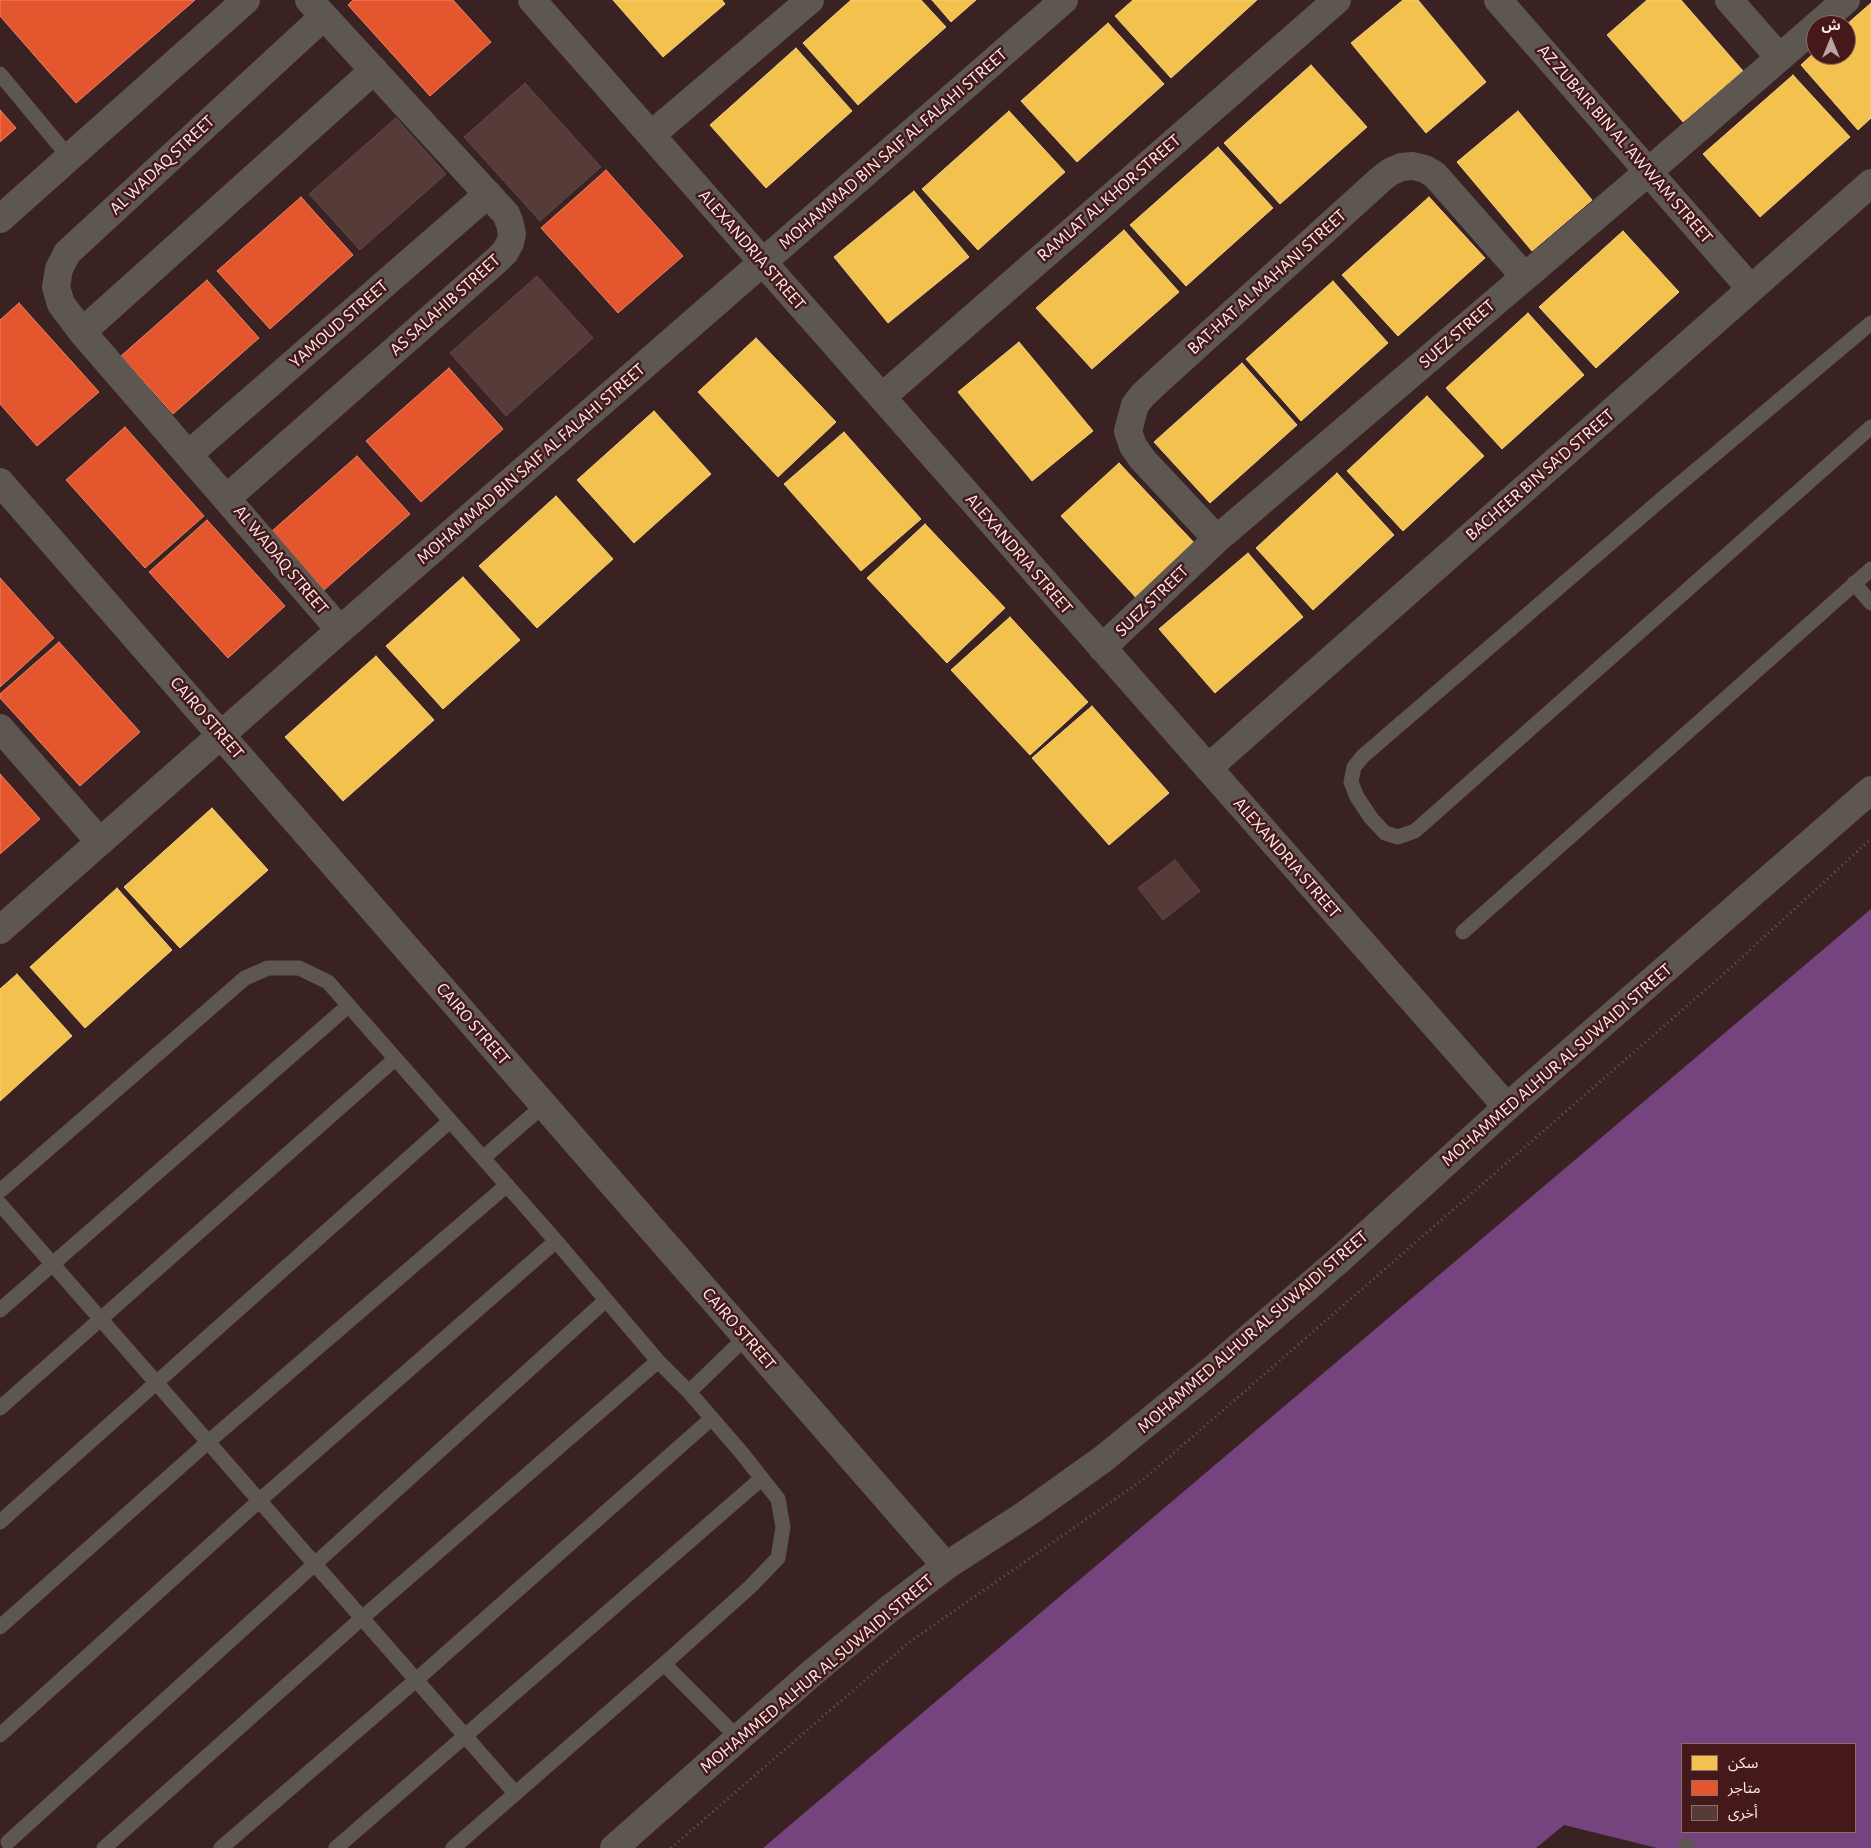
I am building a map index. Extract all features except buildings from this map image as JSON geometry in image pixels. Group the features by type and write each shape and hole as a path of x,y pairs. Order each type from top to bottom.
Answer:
{"street":[{"path":"0,219 246,0"},
{"name":"ALEXANDRIA STREET","path":"532,0 1507,1108"},
{"path":"651,135 810,0"},
{"name":"MOHAMMAD BIN SAIF AL FALAHI STREET","path":"0,930 340,630 1064,0"},
{"name":"RAMLAT AL KHOR STREET","path":"882,397 1337,0"},
{"name":"AZ ZUBAIR BIN AL 'AWWAM STREET","path":"1498,0 1751,289"},
{"path":"1729,0 1779,57"},
{"name":"SUEZ STREET","path":"1828,15 1846,0"},
{"name":"AS SALAHIB STREET","path":"227,498 505,252 512,234 506,214 316,8"},
{"name":"AL WADAQ STREET","path":"316,8 67,253 59,269 56,287 61,304 77,326 340,630"},
{"name":"SUEZ STREET","path":"1102,648 1217,539 1648,172 1806,34"},
{"path":"77,326 374,70"},
{"name":"BAT-HAT AL MAHANI STREET","path":"1217,539 1143,460 1133,446 1128,431 1135,405 1160,379 1381,179 1401,167 1413,166 1425,169 1435,175 1524,276"},
{"name":"BACHEER BIN SA'D STREET","path":"1208,768 1871,183"},
{"name":"YAMOUD STREET","path":"189,454 494,201"},
{"name":"CAIRO STREET","path":"0,482 946,1566"},
{"path":"0,728 100,842"},
{"name":"MOHAMMED ALHUR AL SUWAIDI STREET","path":"614,1848 849,1642 946,1566 1026,1514 1103,1459 1159,1415 1338,1261 1507,1108 1871,790"}],"lane":[{"path":"0,74 69,157"},
{"path":"1871,323 1663,498 1363,756 1354,767 1351,782 1357,797 1371,818 1385,833 1398,838 1415,830 1871,427"},
{"path":"1463,932 1871,569"},
{"path":"1854,583 1871,603"},
{"path":"0,1191 245,978 268,968 298,968 328,982 556,1241 658,1361 712,1418 778,1499 783,1526 778,1558 750,1587 664,1664 452,1848"},
{"path":"0,1310 348,1006"},
{"path":"0,1408 395,1059"},
{"path":"483,1158 544,1105"},
{"path":"0,1522 450,1121"},
{"path":"0,1627 208,1442 507,1185"},
{"path":"0,1204 515,1793"},
{"path":"0,1734 260,1500 556,1241"},
{"path":"7,1841 606,1300"},
{"path":"689,1392 746,1337"},
{"path":"104,1848 362,1618 658,1361"},
{"path":"221,1848 416,1680 712,1418"},
{"path":"336,1848 761,1480"},
{"path":"664,1664 738,1738"}],"path":[{"path":"671,1848 908,1643 1144,1479 1727,971 1871,840"}],"shaded area":[{"path":"1871,909 1871,1848 1657,1848 1564,1825 1536,1848 763,1848"}]}
